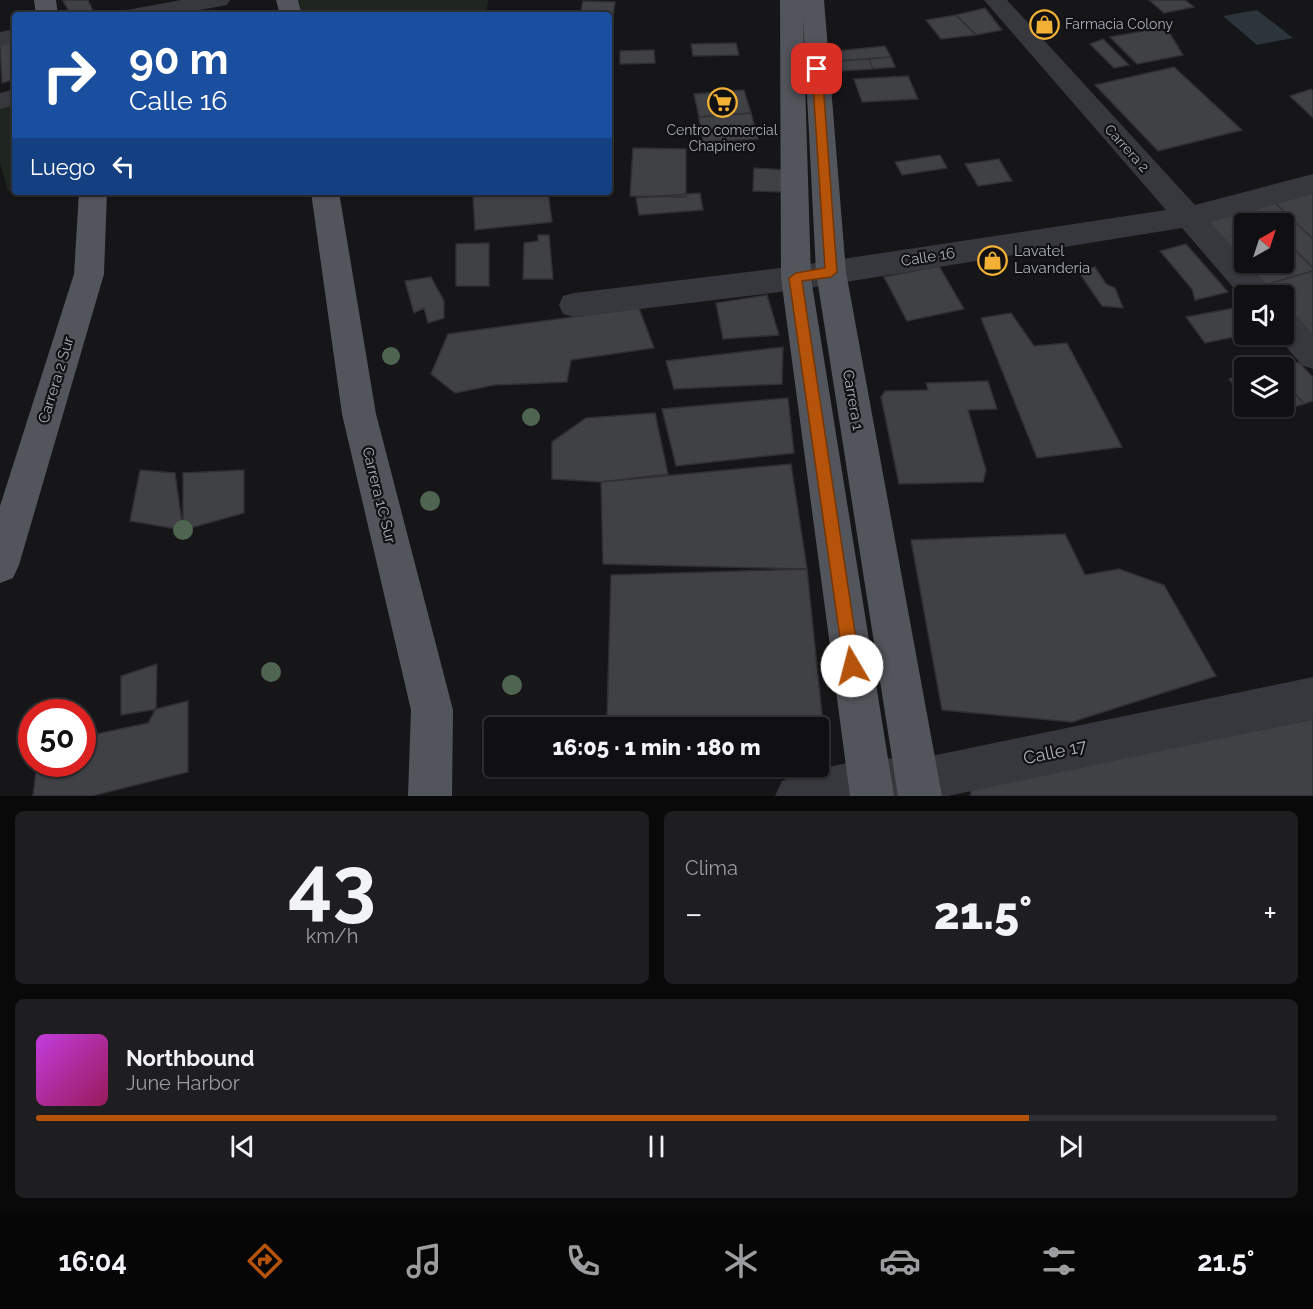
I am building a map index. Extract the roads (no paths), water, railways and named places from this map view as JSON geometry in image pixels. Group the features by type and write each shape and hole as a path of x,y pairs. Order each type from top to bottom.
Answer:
{"main road":[{"path":"791,0 796,278 870,788"},
{"name":"Carrera 1","path":"813,0 831,272 919,788"},
{"name":"Carrera 2 Sur","path":"0,566 89,274 93,195"},
{"name":"Carrera 1C Sur","path":"325,195 359,414 432,710 430,796"}],"street":[{"path":"152,12 219,0"},
{"name":"Carrera 2","path":"995,0 1249,285"},
{"name":"Calle 16","path":"574,304 796,278 1189,217 1313,184"},
{"path":"1294,334 1313,356"},
{"name":"Calle 17","path":"797,796 870,788 919,788 1313,698"}],"place":[{"name":"Farmacia Colony","path":"1044,24"},
{"name":"Centro comercial Chapinero","path":"722,103"},
{"name":"Lavatel Lavanderia","path":"993,260"}]}
